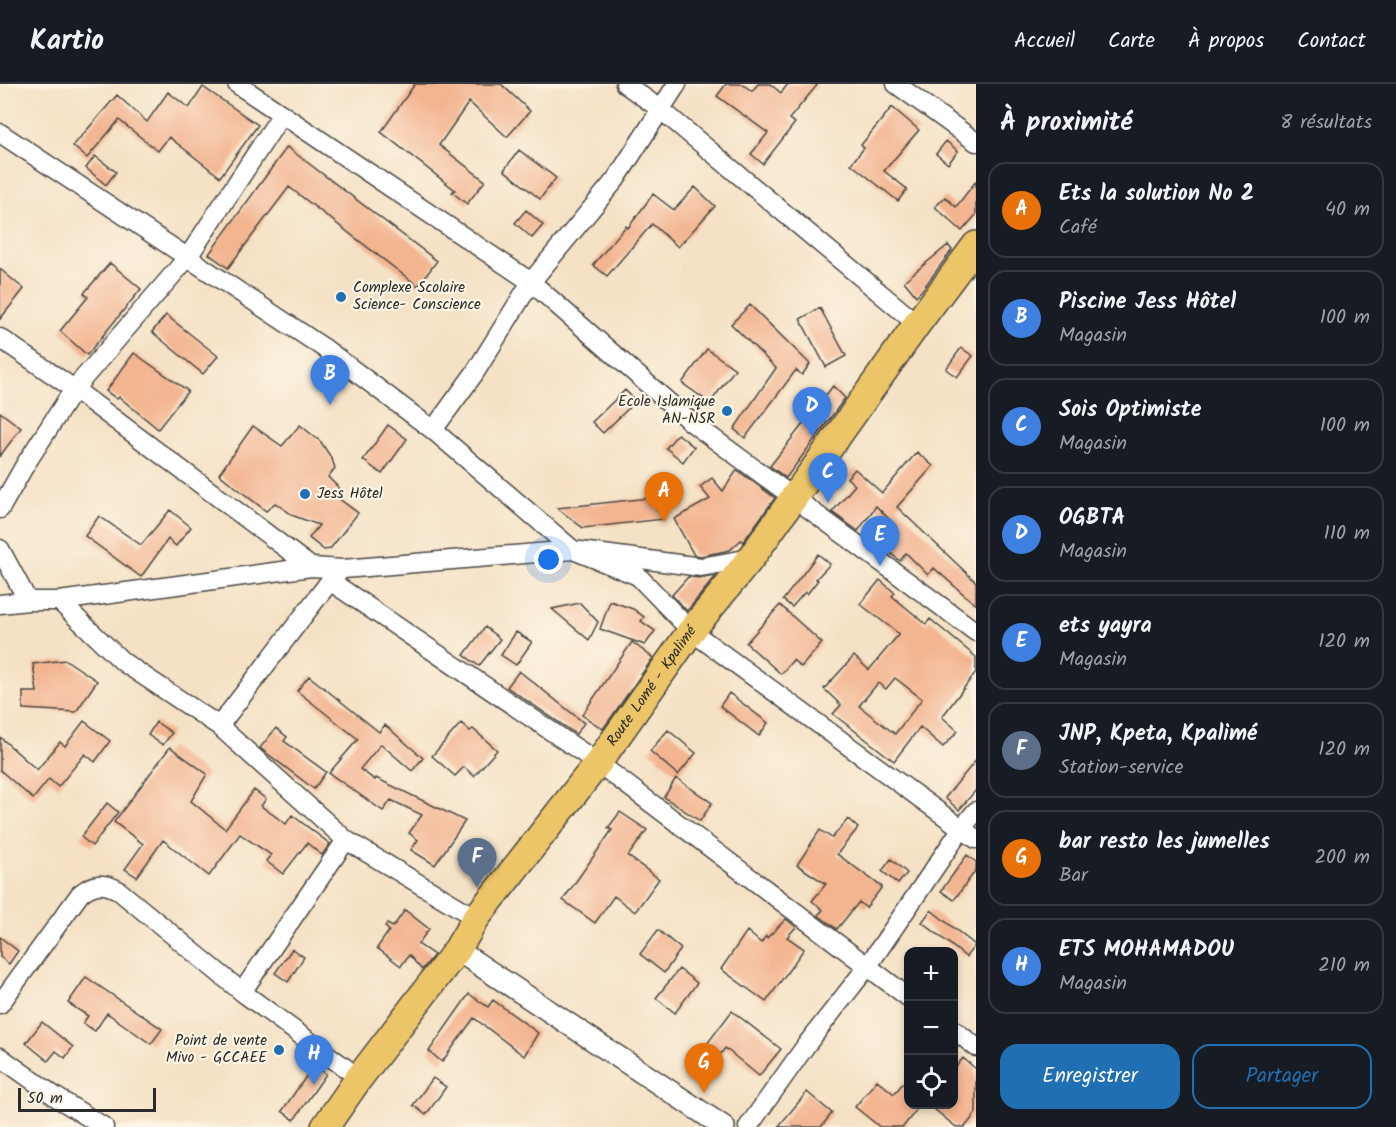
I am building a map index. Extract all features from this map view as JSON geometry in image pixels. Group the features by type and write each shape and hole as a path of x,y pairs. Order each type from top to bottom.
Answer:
{"main road":[{"name":"Route Lomé - Kpalimé","path":"325,1127 359,1078 457,950 477,918 598,763 691,631 751,558 976,245"}],"street":[{"path":"237,84 531,282 691,422 976,632"},
{"path":"625,84 660,110 917,324"},
{"path":"433,430 474,374 531,282 616,179 677,84"},
{"path":"896,84 976,142"},
{"path":"0,509 25,465 74,389 188,257 282,114"},
{"path":"0,133 324,348 433,430 573,550 638,576 691,631 969,834"},
{"path":"0,338 74,389 311,567 336,575 598,763 904,993"},
{"path":"0,549 28,601"},
{"path":"219,726 336,575 573,550 701,567 751,558"},
{"path":"0,604 59,601 311,567"},
{"path":"59,601 123,662 219,726 346,840 477,918"},
{"path":"748,1127 807,1044 969,834 976,811"},
{"path":"242,992 346,840"},
{"path":"0,1004 80,894 88,887 98,884 108,885 118,890 242,992 359,1078"},
{"path":"457,950 724,1127"},
{"path":"958,1033 976,1047"},
{"path":"0,1057 56,1097 104,1127"}],"building":[{"path":"415,84 501,84 530,111 507,137 469,102 439,145 485,181 467,204 452,192 455,190 381,132"},
{"path":"726,84 742,84 752,91 758,84 770,84 781,93 788,84 818,84 789,119 795,123 763,164 751,154 768,133 717,96"},
{"path":"203,87 258,125 220,177 169,137 158,151 119,120 87,158 73,146 117,95 147,122 168,92 189,108"},
{"path":"892,107 919,130 884,171 907,189 898,201 851,164 864,148 861,145"},
{"path":"946,141 958,151 948,164 936,154"},
{"path":"287,147 437,261 418,286 289,187 228,268 209,254"},
{"path":"519,150 556,178 540,199 504,170"},
{"path":"95,156 116,172 106,185 86,168"},
{"path":"976,181 976,215 962,231 935,207 945,197 956,207"},
{"path":"695,187 715,206 678,247 652,224 607,276 593,265 626,226 628,228 653,194 674,210"},
{"path":"526,210 543,225 532,238 515,223"},
{"path":"948,245 952,250 916,296 904,281"},
{"path":"110,263 141,289 87,355 60,331 88,297 84,293"},
{"path":"0,269 24,289 0,319"},
{"path":"750,305 810,364 802,375 796,370 745,438 734,429 776,368 731,324"},
{"path":"820,308 846,356 826,367 800,319"},
{"path":"166,315 218,356 203,374 152,332"},
{"path":"961,348 973,356 957,377 946,369"},
{"path":"707,349 735,369 710,403 682,383"},
{"path":"134,353 188,391 158,429 119,397 117,399 106,391"},
{"path":"833,386 845,398 786,478 770,466"},
{"path":"625,390 636,401 603,433 592,422"},
{"path":"0,412 21,428 0,456"},
{"path":"300,425 321,442 332,459 335,468 328,477 339,488 334,495 358,513 330,549 324,550 309,538 319,525 294,516 275,503 266,511 219,474 253,426 282,446"},
{"path":"388,425 407,439 382,474 363,460"},
{"path":"678,434 694,447 683,462 666,448"},
{"path":"917,452 933,466 897,507 976,582 976,605 934,568 928,575 906,553 900,561 881,545 896,526 876,506 858,531 832,512 855,485 847,478 855,469 882,493"},
{"path":"737,470 775,498 743,542 741,540 730,550 701,556 694,555 674,519 710,499 700,487 712,478 723,491"},
{"path":"649,498 664,519 583,528 557,508"},
{"path":"170,510 191,527 176,546 168,539 141,577 85,536 99,516 141,545"},
{"path":"818,554 830,564 816,579 818,580 807,594 805,592 792,607 783,600"},
{"path":"716,576 687,611 672,595 688,577"},
{"path":"880,580 895,593 892,596 926,624 930,619 976,657 976,672 942,717 958,731 943,747 920,727 894,761 833,714 841,705 824,689 854,656 869,670 899,634 860,604","holes":["895,678 922,699 895,734 859,706 878,683 886,689"]},
{"path":"610,601 633,609 644,617 641,621 655,631 645,645 600,629"},
{"path":"580,603 598,622 589,640 552,609"},
{"path":"780,605 822,643 801,667 793,660 781,674 746,643"},
{"path":"485,627 500,639 479,666 464,655"},
{"path":"516,632 532,642 516,665 501,655"},
{"path":"632,642 653,658 603,729 582,715"},
{"path":"66,660 97,681 76,712 23,709 23,692 37,692 33,664"},
{"path":"519,671 584,723 576,734 507,687"},
{"path":"309,676 379,732 385,725 423,758 412,771 381,744 360,769 375,780 376,778 465,821 435,865 411,850 418,840 409,833 422,815 391,800 383,811 329,773 358,739 297,691"},
{"path":"729,693 768,723 759,736 720,706"},
{"path":"84,721 110,741 95,762 85,754 58,787 49,779 33,799 0,770 0,737 37,770 60,742 65,746"},
{"path":"156,722 172,733 163,745 148,735"},
{"path":"461,723 470,731 473,729 497,750 474,776 464,767 455,776 432,756"},
{"path":"276,728 287,737 284,741 326,772 314,789 260,748"},
{"path":"668,730 696,753 678,775 650,751"},
{"path":"170,747 207,774 191,801 225,829 254,790 266,799 261,806 286,824 292,815 330,844 322,855 307,843 283,874 266,861 271,855 240,834 209,876 163,840 137,877 125,869 143,844 114,822"},
{"path":"976,760 976,790 959,810 945,798"},
{"path":"676,778 712,803 700,821 664,797"},
{"path":"107,803 118,812 92,846 81,837"},
{"path":"620,812 647,830 628,856 659,879 635,912 614,896 595,923 563,900 612,830 608,828"},
{"path":"848,819 858,828 837,854 882,887 866,908 859,902 837,929 818,915 823,910 812,901 826,884 797,865 820,830 832,838"},
{"path":"967,855 976,862 976,870 954,900 941,891"},
{"path":"891,859 907,873 898,884 882,871"},
{"path":"405,910 429,929 418,944 434,955 422,970 409,955 401,966 377,948 389,931 385,926 387,924 393,927"},
{"path":"931,910 975,945 966,957 958,951 958,947 953,947 922,922"},
{"path":"786,919 796,927 787,937 804,949 766,1002 721,969 747,931 761,943"},
{"path":"658,930 681,949 664,973 640,954"},
{"path":"0,937 18,951 9,964 0,957"},
{"path":"292,949 304,957 288,982 275,973"},
{"path":"679,969 697,983 675,1013 656,998"},
{"path":"86,977 162,1029 151,1044 107,1013 95,1031 83,1023 88,1016 68,1003"},
{"path":"469,994 488,1007 493,1000 538,1033 524,1056 474,1018 442,1062 429,1051"},
{"path":"732,1011 781,1049 759,1076 725,1048 707,1073 693,1062"},
{"path":"42,1022 73,1047 65,1058 56,1051 48,1061 26,1043"},
{"path":"963,1058 976,1069 976,1113 965,1127 956,1127 934,1109 958,1109 958,1064"},
{"path":"314,1065 326,1074 294,1120 282,1111"},
{"path":"433,1078 446,1087 426,1115 413,1105"},
{"path":"877,1080 894,1094 904,1082 904,1109 917,1109 903,1127 880,1127 855,1107"},
{"path":"807,1092 832,1113 821,1127 778,1127"}],"place":[{"name":"Complexe Scolaire Science- Conscience","path":"341,297"},
{"name":"Piscine Jess Hôtel","path":"330,405"},
{"name":"Ecole Islamique AN-NSR","path":"727,411"},
{"name":"OGBTA","path":"812,437"},
{"name":"Jess Hôtel","path":"305,494"},
{"name":"Sois Optimiste","path":"828,503"},
{"name":"Ets la solution No 2","path":"664,522"},
{"name":"ets yayra","path":"880,566"},
{"name":"JNP, Kpeta, Kpalimé","path":"477,888"},
{"name":"Point de vente Mivo - GCCAEE","path":"279,1050"},
{"name":"ETS MOHAMADOU","path":"314,1085"},
{"name":"bar resto les jumelles","path":"704,1093"}]}
